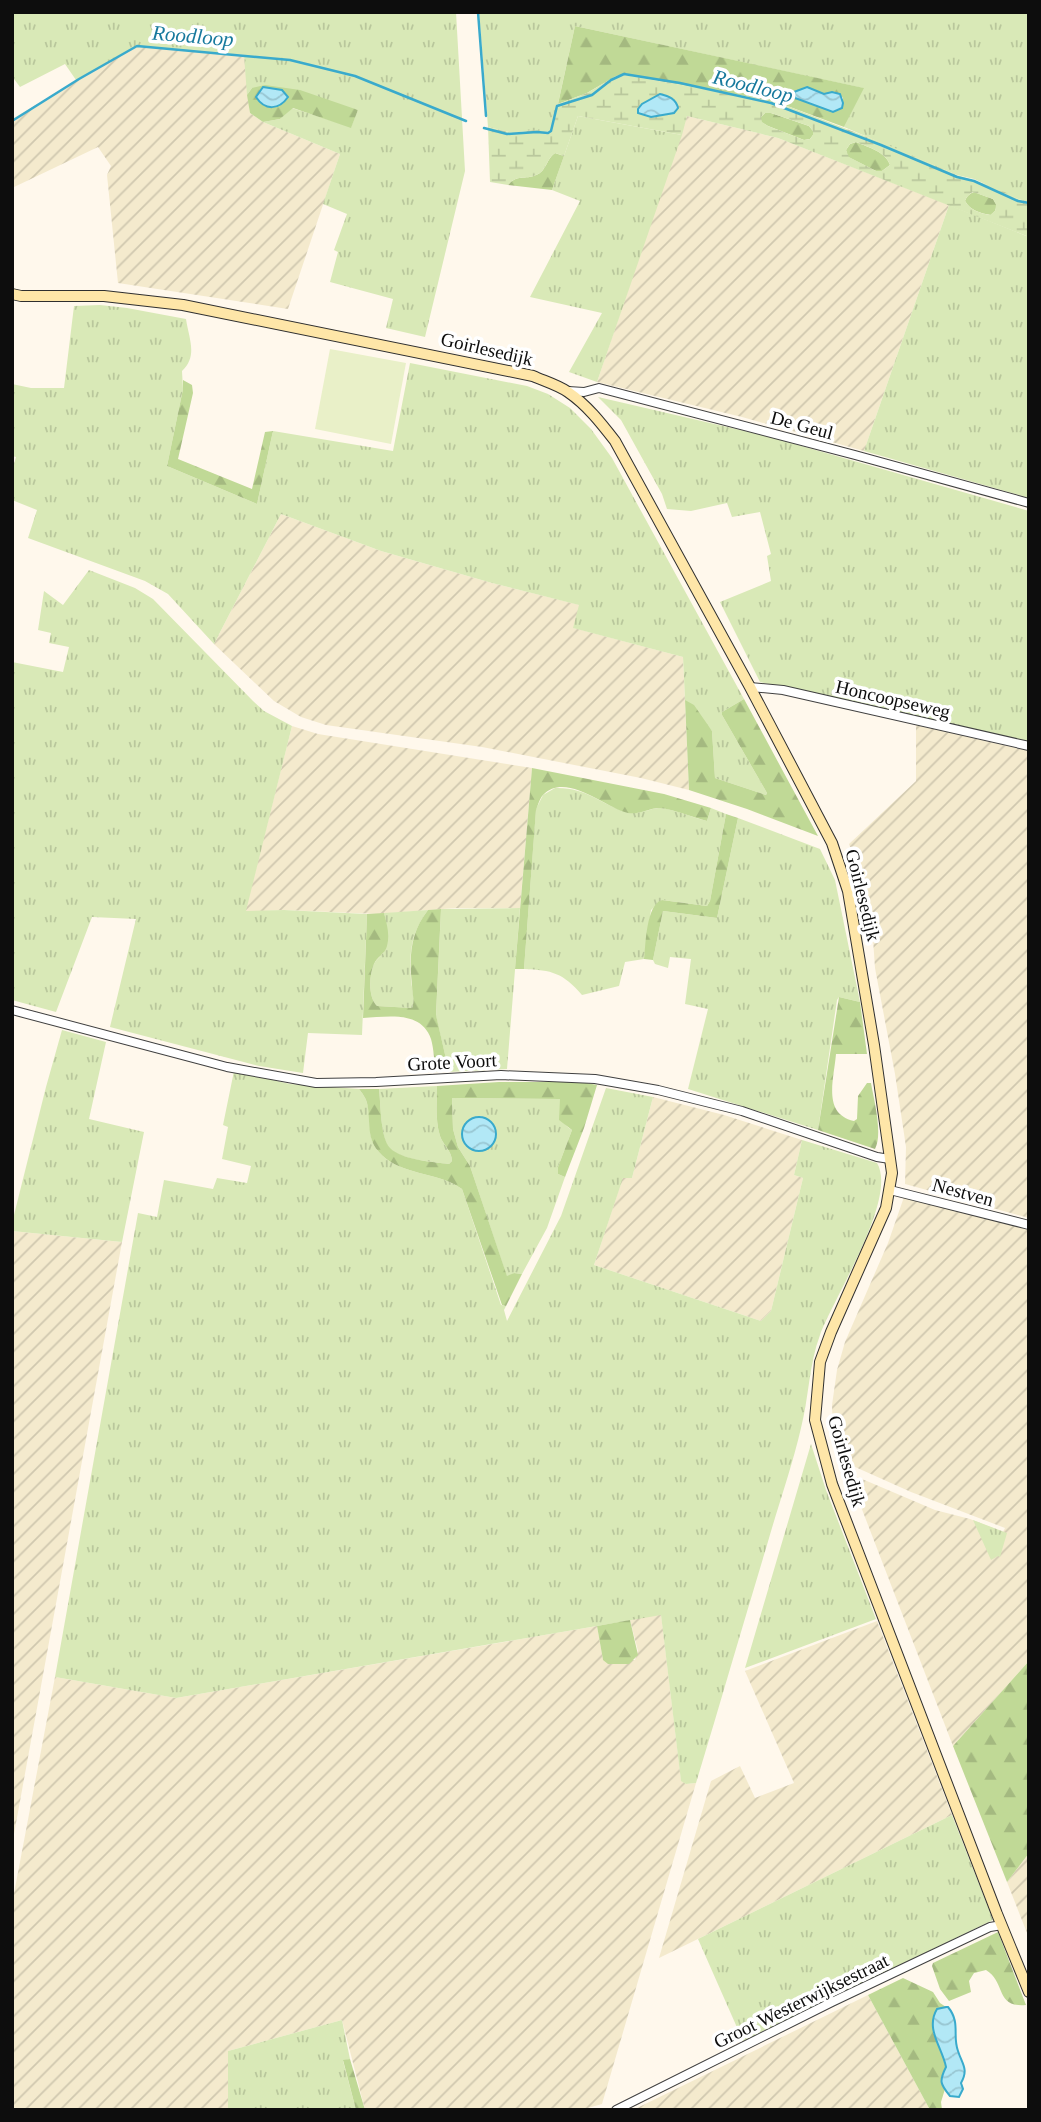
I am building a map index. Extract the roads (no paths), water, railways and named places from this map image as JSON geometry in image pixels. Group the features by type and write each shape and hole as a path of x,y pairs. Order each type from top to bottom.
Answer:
{"street":[{"name":"Goirlesedijk","path":"12,294 104,296 183,305 533,376 566,391 595,415 615,441 832,843 848,891 874,1045 890,1159 890,1190 877,1229 820,1362 815,1420 832,1484 1029,1992"},
{"name":"De Geul","path":"566,391 584,392 599,388 1029,503"},
{"name":"Honcoopseweg","path":"750,687 783,690 1029,746"},
{"name":"Grote Voort","path":"12,1010 227,1067 316,1083 501,1075 595,1079 670,1093 742,1111 877,1157 890,1159"},
{"name":"Nestven","path":"890,1190 1029,1225"},
{"name":"Groot Westerwijksestraat","path":"616,2110 832,2002 990,1927 1002,1925"}],"water":[{"path":"263,87 282,90 288,97 276,106 268,107 256,97"},
{"path":"807,87 824,94 840,94 842,108 833,112 795,98 794,92"},
{"path":"660,94 676,102 678,108 674,113 651,117 638,113 642,104"},
{"path":"479,1117 491,1122 496,1134 491,1146 479,1151 467,1146 462,1134 467,1122"},
{"path":"948,2007 954,2018 956,2045 965,2070 961,2083 963,2089 959,2097 950,2096 942,2085 946,2067 933,2024 937,2009"}],"waterway":[{"path":"478,12 486,116"},
{"name":"Roodloop","path":"12,121 137,46 290,60 355,76 466,121"},
{"name":"Roodloop","path":"484,128 507,134 548,133 551,131 557,106 592,95 611,80 624,74 771,103 957,177 974,181 1018,201 1029,203"}]}
